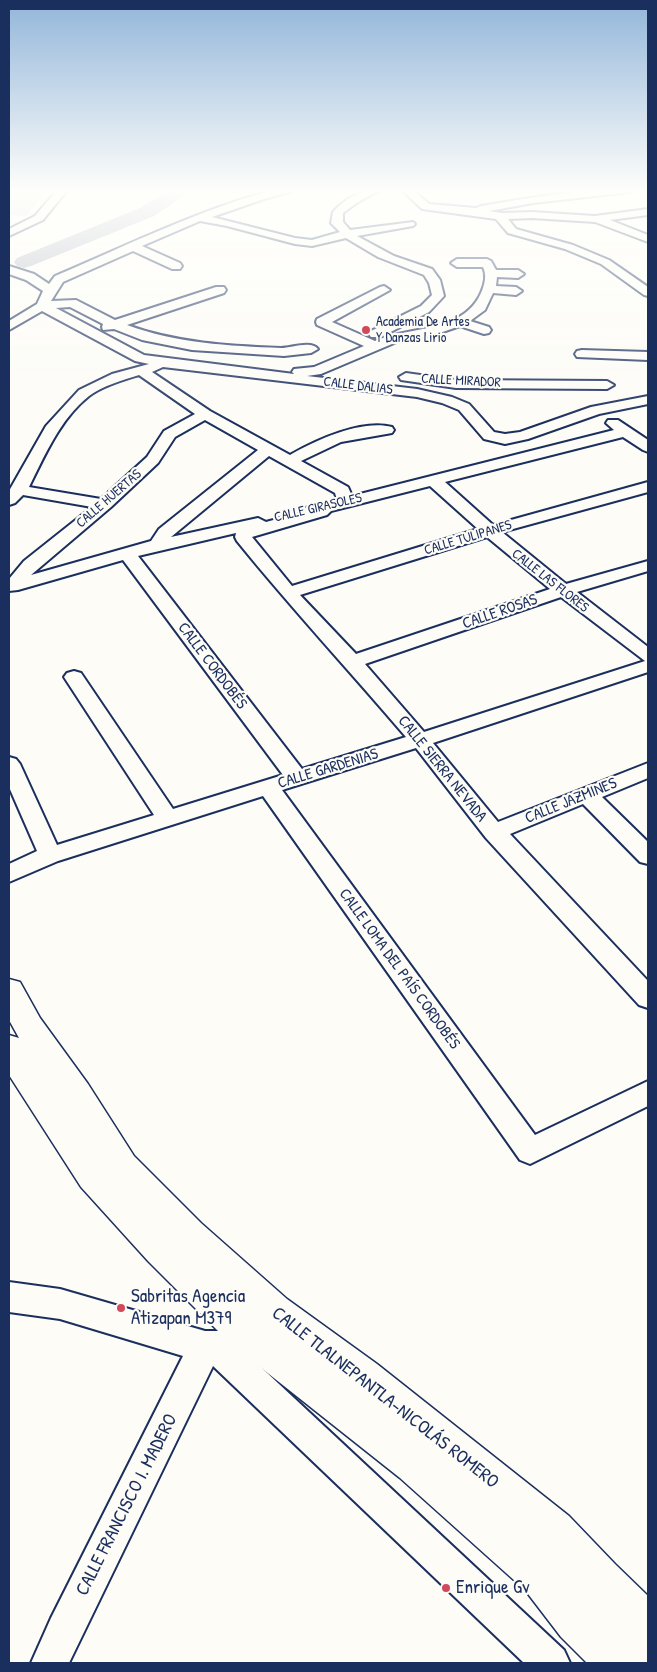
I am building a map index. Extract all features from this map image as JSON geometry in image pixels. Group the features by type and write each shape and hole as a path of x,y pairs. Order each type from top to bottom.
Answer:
{"main road":[{"name":"CALLE TLALNEPANTLA-NICOLÁS ROMERO","path":"9,991 30,1027 76,1094 122,1167 188,1235 273,1312 363,1378 554,1531 599,1580 648,1626"},
{"name":"CALLE TLALNEPANTLA-NICOLÁS ROMERO","path":"9,1048 93,1176 161,1249 222,1342 415,1463 538,1573 587,1596 648,1652"},
{"path":"554,1531 648,1602"},
{"path":"538,1573 577,1621 619,1663"}],"street":[{"path":"42,306 50,290 59,279 87,267"},
{"path":"316,371 369,343 425,309 438,296 437,286 429,273 412,267"},
{"path":"484,267 518,274"},
{"path":"612,267 648,292"},
{"path":"384,290 322,322 369,343 431,332 460,322 481,307 488,290 490,268"},
{"path":"9,270 30,277 50,290"},
{"path":"91,332 220,290"},
{"path":"488,290 516,291"},
{"path":"9,326 42,306 72,303 114,325 147,337 192,346 284,352 311,349"},
{"path":"42,306 140,358 165,364 256,373 355,372"},
{"path":"460,322 484,330"},
{"path":"582,354 648,356"},
{"path":"105,504 14,495 53,426 84,393 117,377 165,364"},
{"path":"142,371 205,414 290,461 344,496 446,462"},
{"name":"CALLE DALIAS","path":"256,373 417,393 447,400 464,407 478,426 489,436 505,439 523,436 596,410"},
{"name":"CALLE MIRADOR","path":"392,376 456,384 608,385"},
{"path":"596,410 648,400"},
{"path":"596,410 648,448"},
{"name":"CALLE HUERTAS","path":"12,586 30,565 105,504 153,460 170,434 205,414"},
{"path":"290,461 334,438 361,431 387,430"},
{"name":"CALLE GIRASOLES","path":"12,586 157,545 326,507 344,496 434,480 625,432"},
{"path":"157,545 165,533 268,450"},
{"name":"CALLE LAS FLORES","path":"434,480 489,531 562,591 648,656"},
{"name":"CALLE TULIPANES","path":"288,593 489,531 648,487"},
{"name":"CALLE SIERRA NEVADA","path":"326,507 321,512 244,534 243,537 288,593 353,662 420,740 494,832 648,998"},
{"name":"CALLE CORDOBÉS","path":"128,554 297,778"},
{"name":"CALLE ROSAS","path":"353,662 562,591 648,566"},
{"name":"CALLE GARDENIAS","path":"9,874 50,855 420,740 648,666"},
{"path":"74,677 168,819"},
{"path":"9,764 50,855"},
{"name":"CALLE JAZMINES","path":"494,832 648,770"},
{"name":"CALLE LOMA DEL PAÍS CORDOBÉS","path":"268,787 530,1151 648,1093"},
{"path":"586,794 648,856"},
{"path":"9,1297 60,1304 222,1342 551,1663"},
{"name":"CALLE FRANCISCO I. MADERO","path":"50,1663 64,1631 222,1342"}],"place":[{"name":"Academia De Artes Y Danzas Lirio","path":"366,330"},
{"name":"Sabritas Agencia Atizapan M379","path":"121,1308"},
{"name":"Enrique Gv","path":"446,1588"}]}
